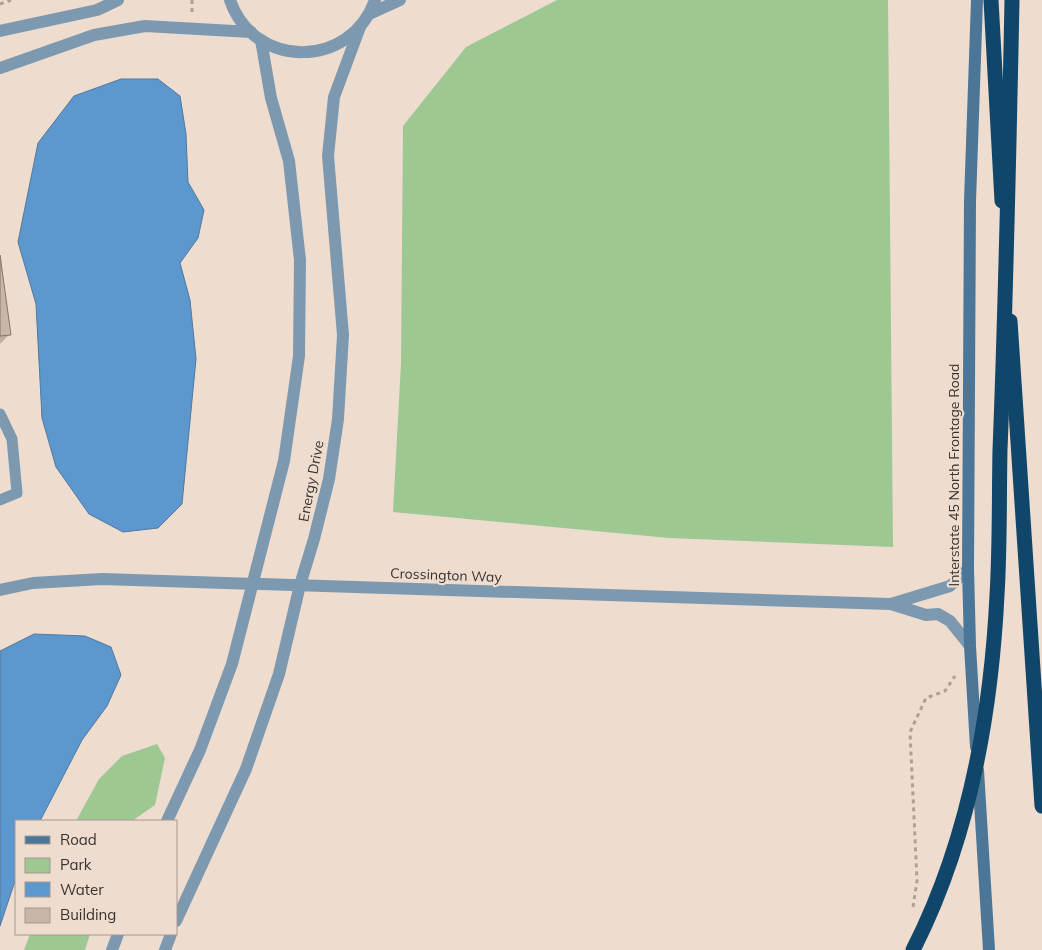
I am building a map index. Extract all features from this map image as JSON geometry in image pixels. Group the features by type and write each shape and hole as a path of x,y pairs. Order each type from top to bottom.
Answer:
{"highway":[{"path":"990,0 1042,806"},
{"path":"912,950 932,909 960,832 983,733 990,683 997,595 1012,0"}],"main road":[{"name":"Interstate 45 North Frontage Road","path":"977,0 970,201 968,568 970,646 988,950"}],"street":[{"path":"0,32 97,10 118,0"},
{"path":"167,820 200,750 232,664 284,461 299,356 300,260 289,160 256,36 239,18 230,0"},
{"path":"0,68 94,34 145,26 256,36 286,50 313,52 339,43 360,26 370,14 375,0"},
{"path":"370,14 400,0"},
{"name":"Energy Drive","path":"178,917 246,769 278,674 329,479 338,419 343,335 328,156 334,97 360,26"},
{"name":"Crossington Way","path":"891,604 950,586 968,568"},
{"name":"Crossington Way","path":"0,590 33,583 102,579 891,604 926,615 938,614 950,621 970,646"},
{"path":"112,950 118,935"},
{"path":"165,950 171,935"}],"lane":[{"path":"0,414 12,439 17,493 0,500"}],"path":[{"path":"0,4 11,0"},
{"path":"912,910 916,881 910,732 926,698 945,691 956,675 970,646"}],"green space":[{"path":"557,0 888,0 893,547 669,538 393,512 401,363 403,126 466,47"},
{"path":"157,744 165,758 155,805 133,820 77,820 99,779 122,756"},
{"path":"30,935 90,935 85,950 24,950"}],"water":[{"path":"121,79 158,79 180,96 186,134 188,182 204,210 198,238 180,263 190,300 196,359 182,504 158,528 123,532 89,514 56,467 42,418 36,304 18,242 38,143 74,96"},
{"path":"34,634 85,636 111,647 121,675 107,706 82,740 41,820 15,820 15,881 0,926 0,651"}],"building":[{"path":"0,255 11,335 0,336"}]}
